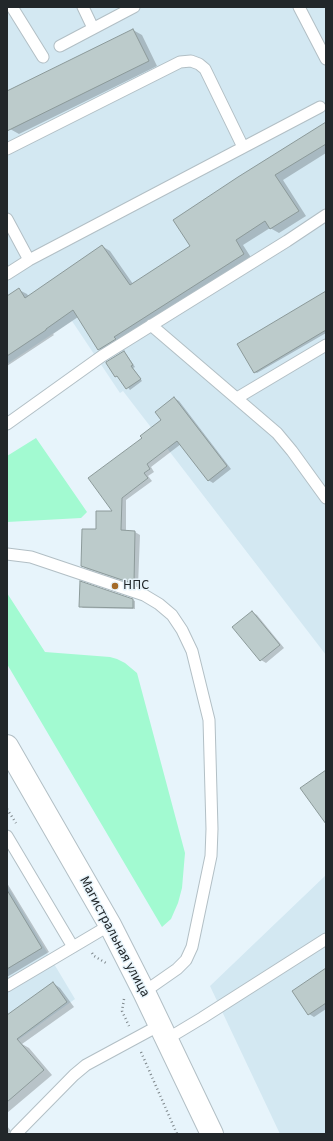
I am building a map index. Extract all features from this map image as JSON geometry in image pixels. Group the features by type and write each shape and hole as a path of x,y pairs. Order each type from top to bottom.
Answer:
{"main road":[{"name":"Магистральная улица","path":"7,746 110,925 135,994 164,1032 212,1134"}],"lane":[{"path":"12,7 43,57"},
{"path":"83,7 93,28"},
{"path":"60,46 134,7"},
{"path":"299,7 326,59"},
{"path":"7,149 180,62 191,61 199,64 205,69 243,147"},
{"path":"7,274 29,260 320,107"},
{"path":"7,424 102,356 325,217"},
{"path":"7,219 29,260"},
{"path":"152,325 277,433 292,450 326,498"},
{"path":"237,398 326,345"},
{"path":"7,554 31,557 144,595 159,604 172,615 182,630 192,651 209,720 212,828 210,856 192,947 186,960 177,969 135,994"},
{"path":"7,836 73,947"},
{"path":"7,986 110,925"},
{"path":"16,1134 79,1070 94,1060 135,1039 164,1032 209,1014 326,939"}],"path":[{"path":"7,808 19,828"},
{"path":"85,940 94,956 107,964"},
{"path":"135,994 122,1011 177,1134"}],"shaded area":[{"path":"7,7 326,7 326,655 123,391 120,393 72,321 7,364"},
{"path":"326,875 326,1134 280,1134 210,986"},
{"path":"7,885 75,999 7,1048"}],"green space":[{"path":"36,438 87,512 81,518 7,522 7,456"},
{"path":"7,593 45,652 110,657 125,663 137,673 185,853 182,888 178,903 171,919 162,927 7,664"}],"building":[{"path":"133,29 149,61 7,131 7,91"},
{"path":"326,122 326,144 275,175 299,211 270,229 265,221 236,240 244,254 114,337 116,339 98,350 73,310 7,356 7,296 19,288 25,298 102,245 130,285 190,246 173,220"},
{"path":"326,291 326,330 254,373 237,344"},
{"path":"124,351 133,365 131,366 141,379 126,389 117,376 115,377 106,363"},
{"path":"174,397 227,466 208,481 177,441 147,464 150,469 144,473 148,478 122,498 121,530 135,531 134,584 81,566 82,529 96,529 96,511 112,511 88,478 142,438 140,436 161,420 155,412"},
{"path":"80,581 133,599 133,608 79,607"},
{"path":"252,611 280,645 260,661 232,627"},
{"path":"326,770 326,824 300,788"},
{"path":"7,890 42,948 7,969"},
{"path":"326,968 326,1003 308,1015 292,991"},
{"path":"53,982 67,1002 17,1039 44,1070 7,1102 7,1015"}],"place":[{"name":"НПС","path":"115,586"}]}
